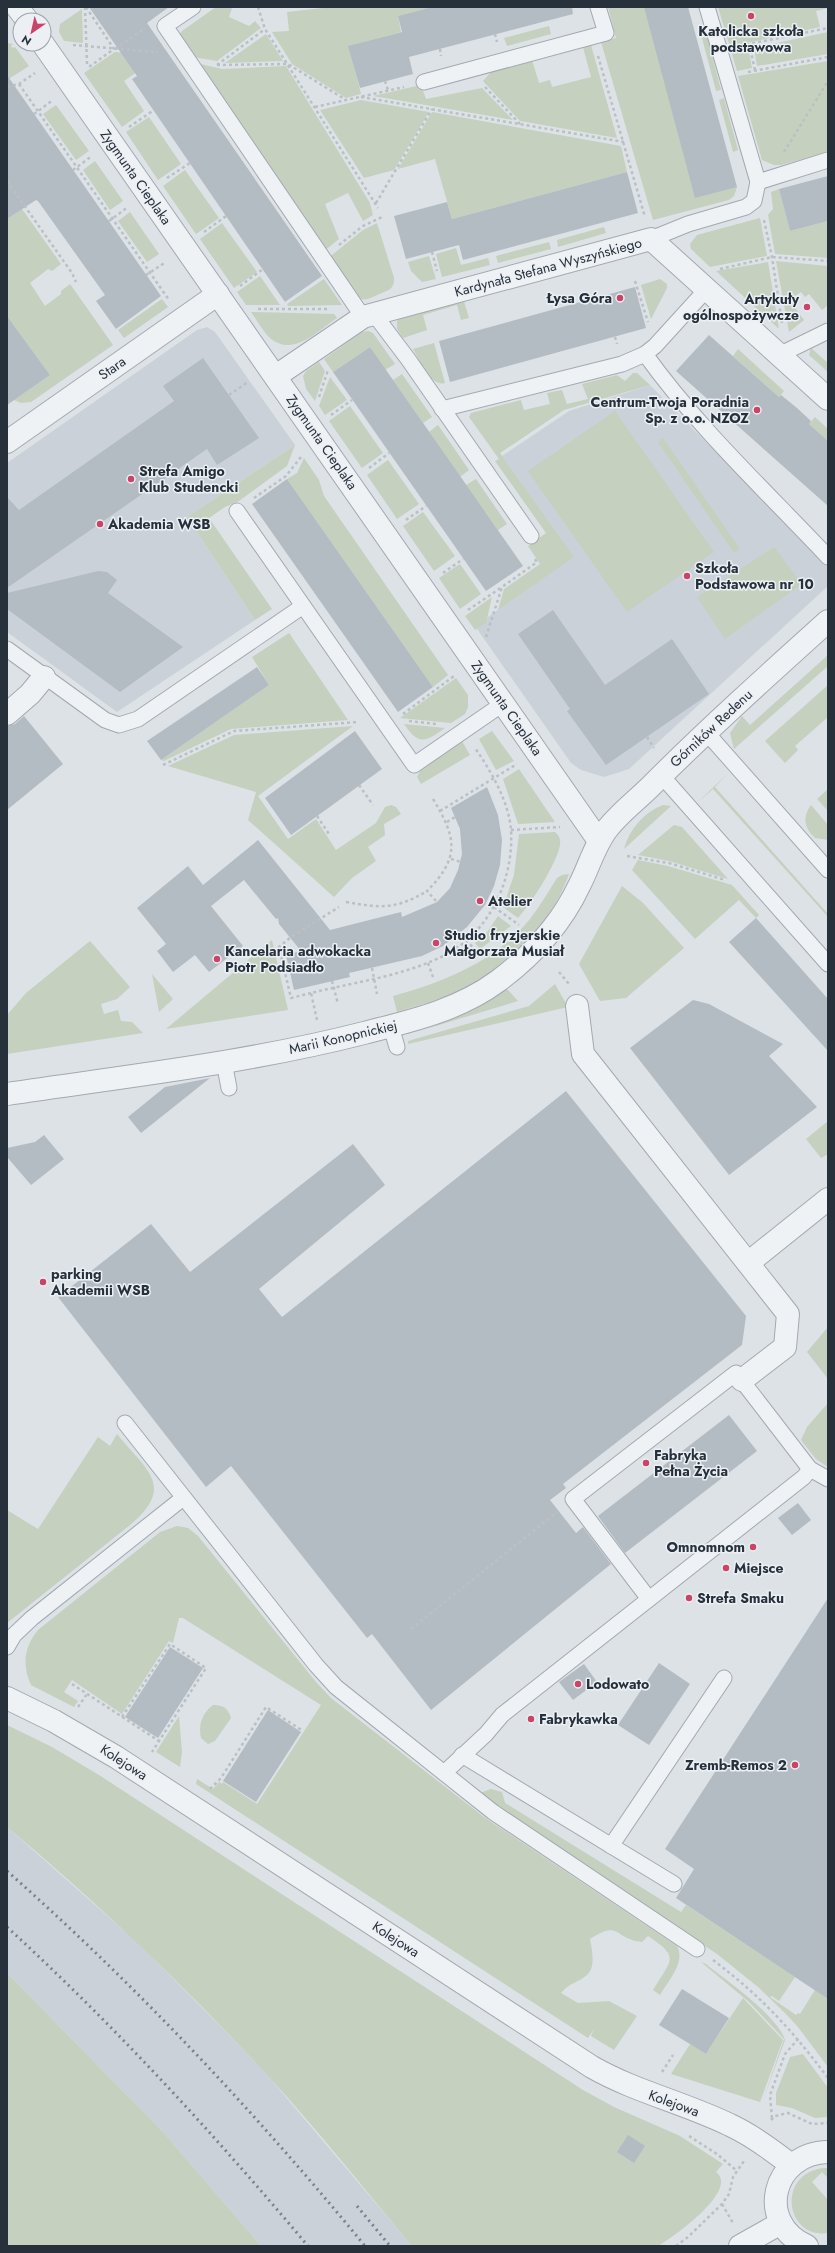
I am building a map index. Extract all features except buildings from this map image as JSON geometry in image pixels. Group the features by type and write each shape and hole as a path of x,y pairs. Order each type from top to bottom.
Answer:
{"street":[{"name":"Zygmunta Cieplaka","path":"49,52 226,292 276,376 599,841"},
{"name":"Kardynała Stefana Wyszyńskiego","path":"276,376 365,314 651,239 689,275 828,399"},
{"name":"Stara","path":"7,442 226,292"},
{"name":"Górników Redenu","path":"599,841 614,821 661,775 706,732 828,622"},
{"path":"7,714 30,694 44,677"},
{"name":"Marii Konopnickiej","path":"7,1094 224,1062 321,1044 437,1013 468,1000 499,980 532,952 549,934 571,903 599,841"},
{"path":"577,1006 583,1054 788,1314 785,1347 742,1380"},
{"path":"748,1263 828,1199"},
{"name":"Kolejowa","path":"7,1698 54,1721 116,1757 592,2067 632,2087 731,2125 766,2147 790,2166"},
{"path":"807,2246 791,2237 781,2223 776,2205 777,2189 782,2175 790,2166 806,2156 828,2152"},
{"path":"740,2246 781,2223"}],"lane":[{"path":"193,7 166,26 186,58 323,258 365,314 442,409 531,536"},
{"path":"424,82 606,33 598,7"},
{"path":"708,7 765,180"},
{"path":"651,239 688,224 736,211 754,201 765,180 828,160"},
{"path":"442,409 622,364 645,354 706,290"},
{"path":"779,355 828,331"},
{"path":"645,354 662,379 828,557"},
{"path":"237,511 303,606 389,720 414,765 504,703"},
{"path":"7,649 104,720 119,725 129,723 303,606"},
{"path":"706,732 828,870"},
{"path":"661,775 828,964"},
{"path":"391,1026 397,1047"},
{"path":"224,1062 229,1088"},
{"path":"649,1599 573,1499 736,1373 810,1469 828,1480"},
{"path":"125,1423 183,1498 331,1682 444,1773 530,1839 697,1949"},
{"path":"444,1773 486,1734 502,1715 804,1477 810,1469"},
{"path":"7,1647 14,1635 32,1618 183,1498"},
{"path":"611,1846 724,1678"},
{"path":"462,1755 674,1884"}],"path":[{"path":"85,7 87,68 155,22 166,26"},
{"path":"85,7 114,49"},
{"path":"258,7 265,29 378,208"},
{"path":"755,70 749,44 828,28"},
{"path":"265,29 216,65 288,64 346,100"},
{"path":"592,37 624,142 651,239"},
{"path":"67,45 172,53 186,58"},
{"path":"747,72 828,57"},
{"path":"469,70 520,124"},
{"path":"7,87 19,84 36,72"},
{"path":"385,81 388,90"},
{"path":"765,180 828,81"},
{"path":"315,107 424,82"},
{"path":"19,84 170,301"},
{"path":"361,97 624,142"},
{"path":"34,114 55,98"},
{"path":"376,203 432,109"},
{"path":"123,132 154,110"},
{"path":"73,170 94,155"},
{"path":"165,180 190,162"},
{"path":"7,181 72,273 76,282"},
{"path":"754,201 763,215 772,257 783,328 779,355"},
{"path":"109,221 130,206"},
{"path":"202,234 226,216"},
{"path":"323,258 363,226 382,216"},
{"path":"689,275 772,257 828,261"},
{"path":"146,275 168,260"},
{"path":"226,292 263,270"},
{"path":"635,281 650,329"},
{"path":"254,309 365,314"},
{"path":"314,349 329,371 318,400"},
{"path":"229,395 253,378"},
{"path":"324,420 352,400"},
{"path":"237,511 286,476 305,452"},
{"path":"367,469 389,453"},
{"path":"404,521 426,506"},
{"path":"462,615 537,562 526,547 531,536"},
{"path":"441,574 463,558"},
{"path":"484,643 502,587"},
{"path":"389,720 455,675"},
{"path":"162,765 234,731 389,720 438,724"},
{"path":"339,907 291,937 280,947 291,998 374,978 428,962 446,954 466,940 477,929 494,907 507,873 511,830 503,798 463,731"},
{"path":"646,737 654,748"},
{"path":"440,811 521,762"},
{"path":"359,785 373,805"},
{"path":"346,902 382,908 412,900 428,892 436,883 451,860 452,840 447,822 433,799"},
{"path":"317,816 329,834"},
{"path":"447,822 455,817"},
{"path":"511,830 564,827"},
{"path":"626,856 669,863 728,881"},
{"path":"451,860 461,862"},
{"path":"428,892 437,902"},
{"path":"494,907 518,925"},
{"path":"466,940 480,956"},
{"path":"428,962 433,977"},
{"path":"372,968 377,994"},
{"path":"332,981 338,1004"},
{"path":"311,993 321,1044"},
{"path":"411,1629 559,1511"},
{"path":"122,1717 170,1644 206,1668 153,1750"},
{"path":"72,1684 159,1742"},
{"path":"80,1703 87,1694"},
{"path":"211,1788 221,1778 266,1707 303,1731"},
{"path":"697,1949 748,1988 799,2038 828,2078"},
{"path":"772,2119 770,2095 785,2054 799,2038"},
{"path":"662,2071 674,2055"},
{"path":"770,2122 777,2115 788,2113 812,2124 828,2123"},
{"path":"676,2246 688,2238 722,2204 729,2194 734,2174 746,2159"},
{"path":"722,2204 733,2223"}],"shaded area":[{"name":"Akademia WSB","path":"207,327 215,332 295,445 187,517 255,620 117,712 7,632 7,463 197,330"},
{"name":"Szkoła Podstawowa nr 10","path":"650,385 828,567 828,586 629,769 604,777 581,770 571,763 475,626 573,557 502,456 569,411"},
{"path":"7,1827 139,1944 234,2040 268,2076 412,2246 261,2246 162,2131 7,1973"}],"green space":[{"path":"216,7 232,8 229,17 249,26 255,21 261,28 217,61 187,56 178,37 182,31"},
{"path":"332,7 432,7 398,16 401,32 349,46 361,94 346,98 292,64 272,32 289,31 287,12"},
{"path":"608,7 644,7 737,187 734,196 729,200 653,220 601,42 616,38"},
{"path":"718,7 828,8 816,11 820,27 747,43 752,68 737,71"},
{"path":"82,9 83,43 64,41 59,32 60,24"},
{"path":"549,26 551,34 507,46 504,38"},
{"path":"828,32 828,54 757,66 754,48"},
{"path":"266,34 283,61 225,63"},
{"path":"707,36 721,90 716,91 702,38"},
{"path":"7,43 12,44 12,52 19,52 29,66 7,80"},
{"path":"591,45 617,138 520,121 483,81 493,70 532,60 539,83 550,80 552,87 591,77 583,47"},
{"path":"115,52 160,56 124,81 144,111 122,127 84,73"},
{"path":"828,61 828,152 781,165 774,165 762,160 738,76"},
{"path":"192,62 222,69 286,66 370,203 373,215 363,221 348,193 325,204 339,239 323,252"},
{"path":"421,85 426,99 482,88 513,120 373,96"},
{"path":"724,98 738,150 733,152 719,100"},
{"path":"361,100 429,112 394,170 364,178 320,110"},
{"path":"56,105 89,151 76,160 43,114"},
{"path":"432,112 621,146 627,172 452,219 435,159 398,169"},
{"path":"149,117 181,164 158,180 126,132"},
{"path":"95,161 123,201 110,210 83,170"},
{"path":"185,170 219,218 196,234 163,186"},
{"path":"779,189 790,231 828,221 828,258 775,254 768,215 773,209 771,192"},
{"path":"22,209 61,264 52,271 48,269 30,283 45,306 61,294 61,291 70,284 113,345 31,402 21,403 14,400 50,375 7,316 7,219"},
{"path":"130,212 159,254 147,262 118,221"},
{"path":"760,218 767,256 710,267 691,249 690,244 697,235"},
{"path":"222,223 257,272 234,288 200,239"},
{"path":"377,223 394,278 393,284 390,289 385,292 369,299 361,299 348,288 327,259 363,230"},
{"path":"604,227 606,233 558,247 557,240"},
{"path":"549,242 551,249 498,263 496,256"},
{"path":"456,248 461,265 488,258 490,265 442,277 436,254"},
{"path":"429,256 436,279 422,282 411,271 408,262"},
{"path":"776,261 828,266 828,305 822,310 809,294 805,297 801,292 795,296 798,302 793,305 804,320 789,332"},
{"path":"768,262 779,329 716,271"},
{"path":"260,276 280,305 246,305 237,292"},
{"path":"324,279 342,305 288,306 287,304"},
{"path":"660,279 667,284 667,288 651,319 641,285"},
{"path":"162,299 168,307 124,338 118,330"},
{"path":"464,301 469,318 461,320 457,305 423,315 427,330 403,338 397,329 397,321 401,318"},
{"path":"251,312 334,314 337,318 306,340 288,345 280,344 271,339"},
{"path":"368,331 373,333 395,364 385,370 370,347 333,372 324,359 362,332"},
{"path":"434,343 445,383 435,381 430,377 413,349"},
{"path":"811,348 828,363 828,372 809,355"},
{"path":"738,349 784,391 779,397 733,356"},
{"path":"319,362 325,371 315,401 306,389 303,376 306,371"},
{"path":"633,373 637,373 650,385 564,410 500,453 574,557 498,610 504,589 540,564 528,546 546,533 495,461 499,459 469,417 471,413 521,400 524,410 550,404 547,393 562,390 567,404 588,399 582,384 617,375 625,381"},
{"path":"402,374 432,417 423,423 393,380"},
{"path":"330,377 347,400 325,415 319,406"},
{"path":"350,406 383,453 362,468 329,421"},
{"path":"615,411 714,552 627,612 528,471"},
{"path":"815,417 828,429 828,441 809,424"},
{"path":"438,425 469,470 460,477 429,432"},
{"path":"663,438 740,549 734,553 658,442"},
{"path":"295,445 287,466 239,501 225,507 209,518 272,609 255,620 187,517"},
{"path":"304,458 319,480 324,496 448,675 433,687 287,479 297,473"},
{"path":"388,460 419,504 397,519 367,475"},
{"path":"476,479 507,524 498,530 466,485"},
{"path":"423,512 455,556 434,571 403,526"},
{"path":"774,547 802,584 725,639 697,597"},
{"path":"460,564 481,594 460,609 439,578"},
{"path":"492,597 486,623 475,630 465,616"},
{"path":"289,633 348,720 231,729 164,761 161,760 269,685 252,657"},
{"path":"828,655 828,666 734,749 730,733 742,716 750,725"},
{"path":"456,678 468,695 468,707 465,714 451,723 400,718"},
{"path":"828,685 828,717 795,746 798,750 785,763 765,741"},
{"path":"404,724 445,728 423,740 414,736"},
{"path":"353,726 258,796 288,839 316,819 336,850 376,823 385,807 391,805 396,807 401,814 384,824 385,835 368,847 376,861 352,878 334,897 248,820 256,792 168,766 234,735"},
{"path":"492,731 514,761 496,770 479,739"},
{"path":"462,741 470,755 421,784 417,777 420,771"},
{"path":"519,769 555,822 518,824 503,779"},
{"path":"727,774 715,787 828,914 828,917 713,789 698,802"},
{"path":"828,789 828,811 817,799"},
{"path":"663,805 671,806 624,849 626,842 638,822 650,812"},
{"path":"811,805 828,825 828,840 815,838 808,830 805,818"},
{"path":"674,825 682,827 728,879 669,861 638,855"},
{"path":"555,832 558,834 560,843 558,853 549,872 518,918 503,907 514,875 519,834"},
{"path":"638,860 668,866 732,885 759,915 756,918 739,900 695,939 632,870"},
{"path":"569,874 562,892 540,926 526,942 495,969 478,981 453,994 397,1012 393,996 450,977 485,958 501,947 530,919 557,878 562,875"},
{"path":"622,886 643,903 684,948 626,998 600,1001 579,964"},
{"path":"498,916 511,926 480,949 475,943 488,931"},
{"path":"272,940 288,1010 166,1029"},
{"path":"90,941 130,987 117,999 101,1004 104,1014 118,1010 121,1021 132,1022 143,1033 7,1054 7,1015 26,993"},
{"path":"152,974 173,999 159,1012"},
{"path":"555,984 568,1007 408,1044 408,1041 529,1006"},
{"path":"507,989 518,1001 429,1028 472,1011"},
{"path":"828,1121 828,1154 821,1158 806,1139"},
{"path":"828,1327 828,1379 807,1352"},
{"path":"828,1403 828,1467 816,1459 801,1440 807,1427"},
{"path":"117,1434 138,1458 152,1479 154,1489 152,1500 144,1511 130,1525 7,1623 7,1510 38,1529 98,1437 110,1446"},
{"path":"177,1526 188,1528 198,1536 316,1682 331,1698 484,1817 677,1946 679,1952 678,1965 660,1995 653,1990 670,1960 665,1949 658,1943 648,1936 642,1942 633,1940 612,1930 600,1933 590,1939 593,1958 590,1972 584,1978 568,1987 561,1993 578,2003 609,2001 637,2016 614,2050 591,2036 594,2029 588,2038 196,1784 197,1779 213,1789 219,1782 222,1784 223,1782 257,1804 321,1705 183,1618 179,1618 173,1643 169,1641 122,1714 72,1680 64,1692 78,1701 74,1707 31,1685 26,1670 26,1656 33,1636 38,1630 160,1532"},
{"path":"213,1705 225,1708 231,1718 215,1741 208,1744 201,1738 200,1728 206,1712"},
{"path":"179,1716 182,1752 180,1767 156,1752"},
{"path":"7,1725 52,1747 99,1775 583,2090 614,2107 680,2136 723,2164 716,2172 721,2180 719,2190 712,2201 689,2224 658,2246 412,2246 304,2117 236,2042 173,1978 108,1916 7,1827"},
{"path":"491,1789 502,1792 505,1803 681,1912 686,1905 795,1977 779,2001 772,1996 770,1997 796,2015 798,2013 800,2014 815,1990 828,1999 828,2067 798,2027 758,1987 717,1954 490,1803 480,1793"},
{"path":"701,1962 706,1964 762,2009 780,2030 785,2040 762,2103 784,2039 749,2002"},
{"path":"7,1973 162,2131 261,2246 7,2246"},
{"path":"743,1998 783,2040 760,2102 671,2074 690,2044 706,2054"},
{"path":"803,2054 828,2088 828,2117 815,2118 792,2108 776,2105 776,2093 790,2057"},
{"path":"828,2168 828,2178 822,2172 812,2182 828,2200 828,2233 814,2232 802,2226 795,2216 792,2205 793,2192 798,2181 809,2172"}],"railway":[{"path":"7,1871 102,1959 194,2051 281,2147 365,2246"},
{"path":"7,1927 86,2003 163,2082 273,2204 308,2246"},
{"path":"357,2206 390,2246"}],"place":[{"name":"Katolicka szkoła podstawowa","path":"751,16"},
{"name":"Łysa Góra","path":"620,298"},
{"name":"Artykuły ogólnospożywcze","path":"807,307"},
{"name":"Centrum-Twoja Poradnia Sp. z o.o. NZOZ","path":"757,410"},
{"name":"Strefa Amigo Klub Studencki","path":"131,479"},
{"name":"Akademia WSB","path":"100,524"},
{"name":"Szkoła Podstawowa nr 10","path":"687,576"},
{"name":"Atelier","path":"480,901"},
{"name":"Studio fryzjerskie Małgorzata Musiał","path":"436,943"},
{"name":"Kancelaria adwokacka Piotr Podsiadło","path":"217,959"},
{"name":"parking Akademii WSB","path":"43,1282"},
{"name":"Fabryka Pełna Życia","path":"646,1463"},
{"name":"Omnomnom","path":"753,1547"},
{"name":"Miejsce","path":"726,1568"},
{"name":"Strefa Smaku","path":"689,1598"},
{"name":"Lodowato","path":"578,1684"},
{"name":"Fabrykawka","path":"531,1719"},
{"name":"Zremb-Remos 2","path":"795,1765"}]}
